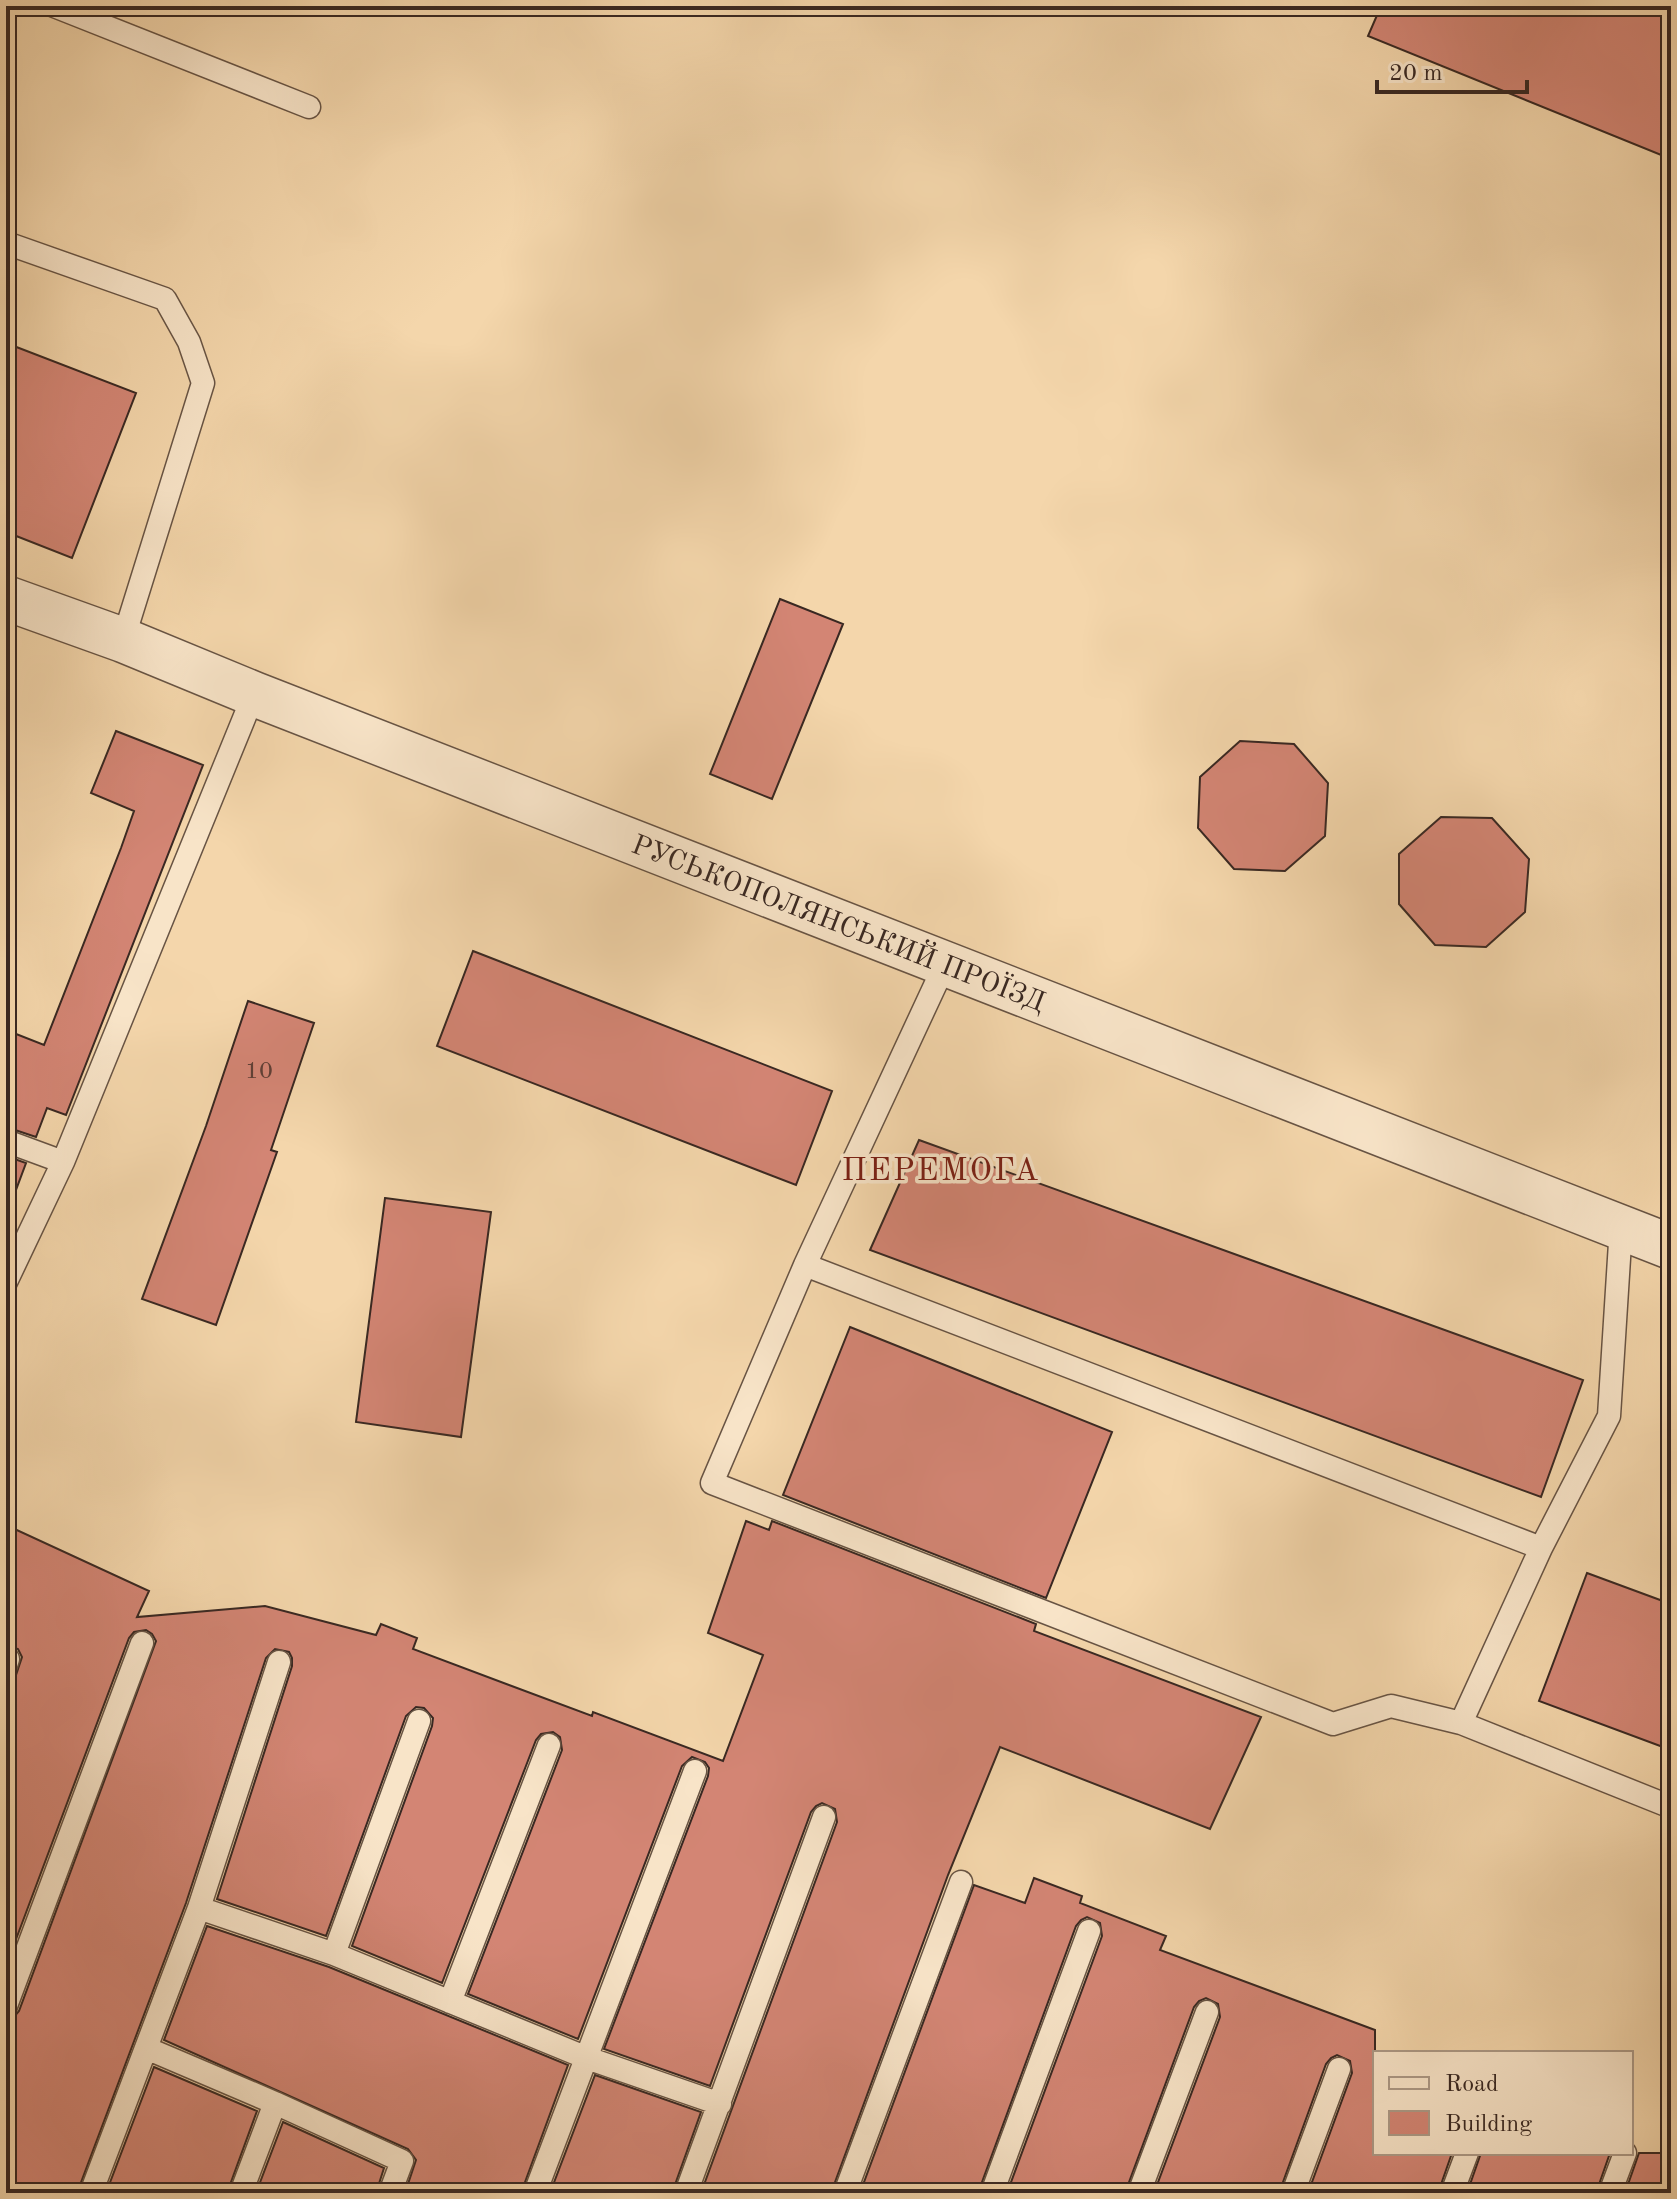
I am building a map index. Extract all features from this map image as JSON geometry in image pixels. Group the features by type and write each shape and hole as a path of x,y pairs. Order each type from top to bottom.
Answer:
{"street":[{"name":"РУСЬКОПОЛЯНСЬКИЙ ПРОЇЗД","path":"6,598 123,640 254,694 1671,1247"}],"lane":[{"path":"54,6 309,107"},
{"path":"6,243 165,299 189,342 203,383 123,640"},
{"path":"6,1282 63,1162 254,694"},
{"path":"946,962 805,1265 712,1483 1333,1724 1391,1706 1461,1723 1671,1807"},
{"path":"6,1141 63,1162"},
{"path":"1461,1723 1541,1548 1609,1416 1621,1227"},
{"path":"805,1265 1541,1548"},
{"path":"6,2006 142,1643"},
{"path":"91,2193 199,1908 279,1662"},
{"path":"334,1954 419,1721"},
{"path":"450,2002 549,1745"},
{"path":"535,2193 695,1771"},
{"path":"686,2193 824,1817"},
{"path":"845,2193 961,1882"},
{"path":"199,1908 334,1954 587,2058 720,2104"},
{"path":"992,2193 1089,1931"},
{"path":"1139,2193 1207,2012"},
{"path":"146,2048 402,2161 390,2193"},
{"path":"1293,2193 1339,2069"},
{"path":"241,2193 275,2103"},
{"path":"1452,2193 1466,2155"},
{"path":"1610,2193 1624,2155"}],"building":[{"path":"1381,6 1671,6 1671,159 1368,36"},
{"path":"6,343 136,393 72,558 6,532"},
{"path":"780,599 843,624 772,799 710,774"},
{"path":"116,731 203,765 66,1115 47,1108 36,1137 6,1127 6,1030 44,1045 121,848 134,811 91,793"},
{"path":"1240,741 1294,744 1328,783 1325,836 1285,871 1234,869 1198,828 1200,777"},
{"path":"1441,817 1492,818 1529,859 1525,912 1486,947 1435,945 1399,904 1399,854"},
{"path":"473,951 832,1091 796,1185 437,1046"},
{"path":"248,1001 314,1023 271,1150 277,1152 216,1325 142,1299"},
{"path":"919,1140 1583,1380 1541,1497 870,1250"},
{"path":"6,1156 26,1163 10,1206 6,1206"},
{"path":"385,1198 491,1212 461,1437 356,1422"},
{"path":"850,1327 1112,1432 1046,1598 783,1495"},
{"path":"746,1521 769,1530 772,1521 1036,1624 1034,1631 1261,1717 1210,1829 1000,1747 948,1875 831,2193 701,2193 837,1822 835,1809 822,1803 811,1812 710,2086 604,2049 708,1776 709,1768 705,1762 692,1757 682,1766 578,2039 468,1994 562,1750 560,1737 553,1732 541,1734 536,1740 442,1983 352,1946 432,1726 433,1718 424,1708 416,1707 406,1716 326,1936 217,1899 292,1666 289,1652 275,1649 266,1658 186,1903 77,2193 6,2193 6,2020 19,2011 156,1641 146,1630 134,1632 129,1638 6,1966 6,1679 16,1675 22,1657 18,1649 6,1645 6,1525 149,1591 137,1617 265,1606 376,1635 381,1624 417,1638 413,1649 723,1761 763,1655 708,1633"},
{"path":"1587,1573 1671,1604 1671,1750 1539,1701"},
{"path":"1034,1878 1082,1896 1080,1903 1166,1936 1160,1950 1375,2030 1373,2155 1451,2155 1438,2193 1308,2193 1352,2073 1350,2061 1337,2055 1326,2064 1279,2193 1154,2193 1220,2017 1218,2004 1206,1998 1194,2007 1125,2193 1007,2193 1102,1936 1100,1923 1087,1917 1076,1926 978,2193 860,2193 974,1885 1025,1903"},
{"path":"207,1926 329,1967 568,2065 521,2193 405,2193 416,2160 408,2149 164,2040"},
{"path":"154,2067 257,2111 227,2193 106,2193"},
{"path":"595,2075 701,2112 672,2193 550,2193"},
{"path":"283,2122 384,2168 376,2193 256,2193"},
{"path":"1639,2153 1671,2153 1671,2193 1625,2193"},
{"path":"1480,2155 1609,2155 1596,2193 1467,2193"}],"district":[{"name":"ПЕРЕМОГА","path":"941,1169"}]}
